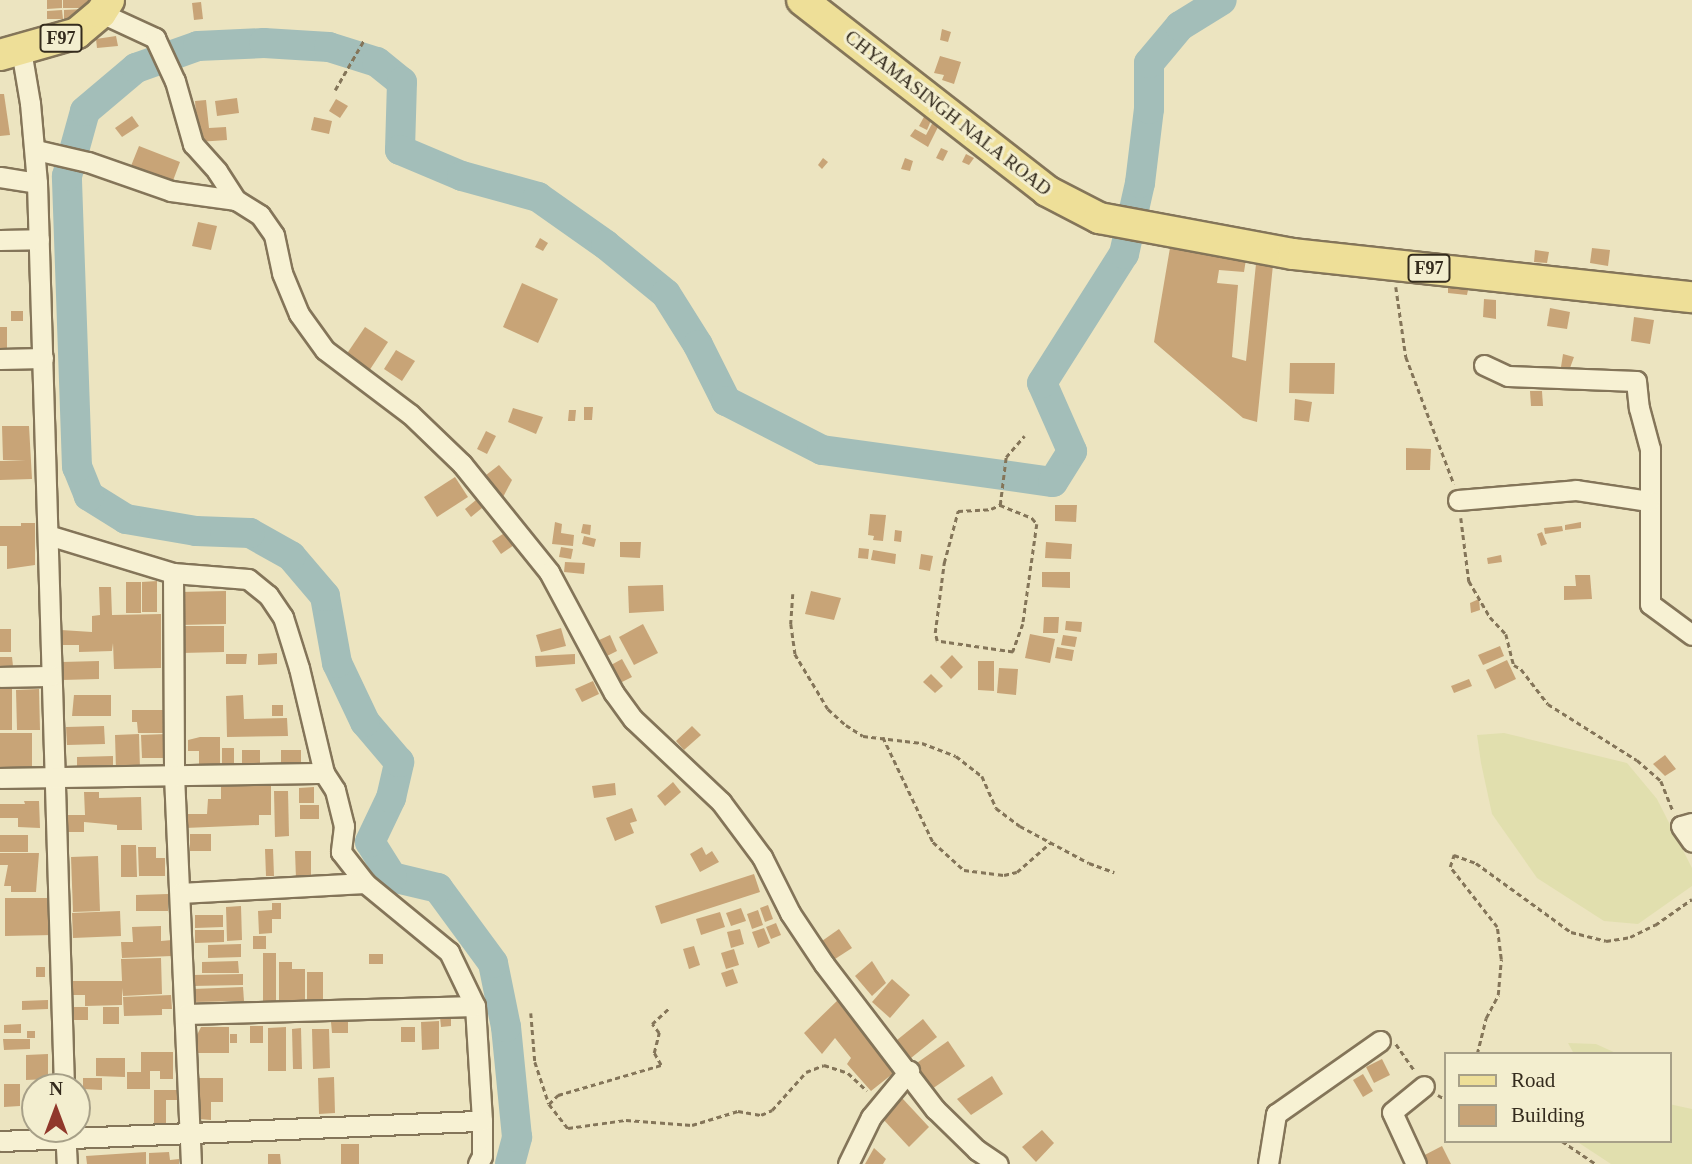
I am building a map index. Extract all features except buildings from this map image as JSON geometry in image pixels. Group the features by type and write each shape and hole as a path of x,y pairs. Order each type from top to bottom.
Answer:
{"main road":[{"name":"CHYAMASINGH NALA ROAD","path":"802,0 1047,191 1099,218 1293,254 1394,264"},
{"name":"F97","path":"11,53 77,33 105,6"},
{"name":"F97","path":"1394,264 1692,297"}],"street":[{"path":"105,6 155,38 175,81 193,144 217,171 236,200"},
{"path":"11,53 44,151 37,183 64,1073"},
{"path":"44,151 88,162 171,191 236,200 260,215 274,235 282,273 299,314 325,349 410,414 462,464 548,572 614,693 633,719 721,802 762,857 790,912 824,964 935,1109 977,1150 998,1164"},
{"path":"0,177 37,183"},
{"path":"0,240 39,239"},
{"path":"0,359 43,358"},
{"path":"1484,365 1508,376 1636,381 1639,408 1650,449 1650,604 1692,635"},
{"path":"1458,500 1576,489 1649,501"},
{"path":"48,535 173,573 248,579 268,595 283,617 299,668 324,772 335,790 344,826 341,852 365,883 449,952 475,1006 482,1121 482,1156 478,1164"},
{"path":"173,573 174,775 191,1164"},
{"path":"0,677 51,677"},
{"path":"0,778 324,772"},
{"path":"1688,830 1692,854"},
{"path":"180,892 365,883"},
{"path":"186,1014 475,1006"},
{"path":"1268,1164 1276,1114 1380,1041"},
{"path":"848,1164 878,1108 908,1071"},
{"path":"1416,1164 1392,1112 1424,1086"},
{"path":"91,1134 190,1135 482,1121"},
{"path":"0,1141 21,1139"},
{"path":"66,1143 67,1164"}],"path":[{"path":"335,90 364,40"},
{"path":"1394,264 1406,357 1452,475 1469,581 1490,617 1506,634 1514,665 1548,704 1637,760 1661,781 1688,830"},
{"path":"1000,505 1006,457 1024,436"},
{"path":"1000,505 1032,518 1037,524 1023,624 1013,652 937,641 935,633 944,563 958,511 1000,505"},
{"path":"793,594 791,624 795,654 828,709 846,725 863,736 922,743 956,756 982,776 996,808 1050,844 1114,872"},
{"path":"883,737 933,842 964,870 1004,875 1017,872 1050,844"},
{"path":"1478,1052 1486,1018 1498,995 1501,959 1497,926 1450,867 1454,855 1476,863 1571,932 1606,941 1630,937 1655,925 1692,900"},
{"path":"550,1104 558,1095 661,1065 654,1053 659,1033 652,1024 669,1008"},
{"path":"531,1013 535,1062 550,1104 568,1128 626,1120 692,1125 738,1111 761,1115 772,1110 806,1072 824,1065 838,1067 848,1073 877,1101 878,1108"},
{"path":"1380,1041 1395,1042 1424,1086 1444,1099"},
{"path":"1565,1143 1596,1164"}],"shaded area":[{"path":"1504,733 1627,763 1657,799 1692,868 1692,886 1638,924 1604,921 1537,878 1492,814 1477,735"},
{"path":"1568,1043 1596,1044 1614,1052 1573,1052"},
{"path":"1671,1104 1692,1109 1692,1164 1611,1164 1579,1143 1671,1143"}],"waterway":[{"path":"510,1164 517,1137 506,1027 493,963 438,888 392,877 370,842 391,798 399,762 365,722 337,663 325,596 291,556 250,533 196,531 126,519 89,496 77,467 67,176 85,111 136,68 198,46 264,43 329,47 377,62 402,82 400,150 462,176 538,197 606,245 666,294 698,345 726,401 822,450 1053,482 1072,451 1042,383 1124,254 1140,183 1149,109 1149,63 1180,26 1222,0"}]}
